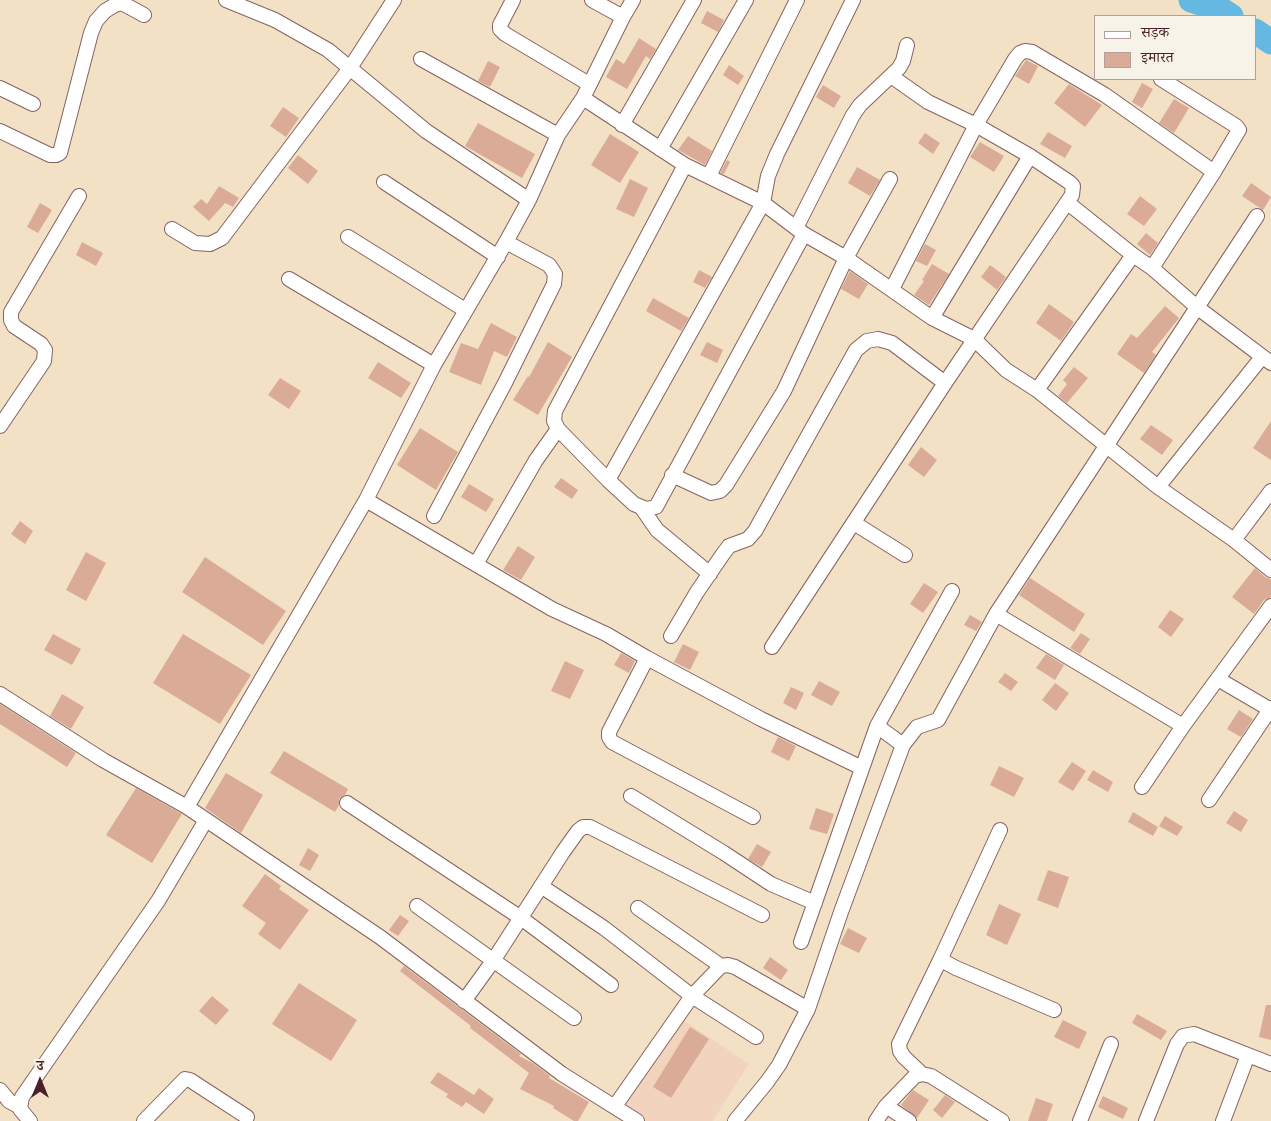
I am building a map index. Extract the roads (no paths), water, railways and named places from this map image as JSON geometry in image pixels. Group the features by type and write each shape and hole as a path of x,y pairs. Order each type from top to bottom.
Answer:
{"street":[{"path":"226,0 275,20 328,50 426,131 529,200"},
{"path":"172,229 195,243 210,244 222,238 350,68 394,0"},
{"path":"513,0 500,25 500,29 505,34 589,84"},
{"path":"592,0 623,17"},
{"path":"187,807 366,500 434,365 498,257 529,200 558,135 583,98 633,0"},
{"path":"622,125 694,0"},
{"path":"660,149 746,0"},
{"path":"709,176 797,0"},
{"path":"608,480 763,203 768,176 777,154 854,0"},
{"path":"0,131 50,155 60,153 91,33 96,21 105,11 115,5 122,4 144,15"},
{"path":"685,166 555,412 554,421 558,429 634,504 646,509 656,507 800,231 853,115 899,68 903,61 906,44"},
{"path":"892,289 976,125 1015,59 1020,53 1025,51 1032,52 1105,95 1214,172"},
{"path":"421,58 558,135"},
{"path":"772,647 974,339 1072,195 1073,186 1069,182 1030,156 976,125 928,102 891,76"},
{"path":"1152,268 1238,135 1238,128 1163,80"},
{"path":"0,88 33,104"},
{"path":"583,98 685,166 763,203 800,231 846,258 932,318 974,339 1006,370 1037,390 1158,487 1234,540 1271,570"},
{"path":"932,318 1030,156"},
{"path":"672,475 711,493 720,491 726,485 784,391 846,258 890,179"},
{"path":"384,182 498,257"},
{"path":"0,426 44,361 45,350 41,344 14,326 11,320 11,312 79,196"},
{"path":"1068,203 1152,268 1198,308 1267,360 1158,487"},
{"path":"735,1121 779,1065 808,1008 841,912 903,746 917,728 938,720 996,614 1258,216"},
{"path":"348,237 465,310"},
{"path":"434,516 505,384 554,284 555,274 549,265 506,242"},
{"path":"1037,390 1133,255"},
{"path":"289,279 434,365"},
{"path":"671,636 729,546 748,539 755,531 856,350 867,342 878,339 892,343 945,384"},
{"path":"476,564 536,460 558,429"},
{"path":"1234,540 1271,491"},
{"path":"366,500 552,609 606,634 760,719 862,768"},
{"path":"641,507 657,530 710,574"},
{"path":"854,523 905,555"},
{"path":"802,942 877,726 952,591"},
{"path":"1142,787 1183,726 1271,606"},
{"path":"996,614 1183,726"},
{"path":"647,658 609,732 612,742 753,817"},
{"path":"1209,800 1271,709 1218,679"},
{"path":"0,694 103,760 187,807 380,937 562,1074 638,1121"},
{"path":"877,726 903,746"},
{"path":"631,796 771,884 815,904"},
{"path":"347,803 521,918 611,985"},
{"path":"20,1107 22,1097 158,901 206,820"},
{"path":"464,1001 493,961 578,831 583,827 590,827 762,915"},
{"path":"922,1074 904,1057 900,1051 899,1044 1000,830"},
{"path":"541,886 604,928 692,996 756,1038"},
{"path":"417,906 574,1018"},
{"path":"638,908 721,966"},
{"path":"941,958 956,968 1054,1010"},
{"path":"615,1106 692,996 721,966 735,967 808,1008"},
{"path":"1146,1121 1177,1044 1183,1036 1194,1034 1271,1064"},
{"path":"1080,1121 1111,1044"},
{"path":"1223,1121 1248,1055"},
{"path":"876,1121 886,1106 915,1076 922,1074 931,1076 1002,1121"},
{"path":"144,1121 185,1079 190,1080 248,1117"},
{"path":"0,1090 9,1101 20,1107 30,1121"},
{"path":"886,1106 909,1121"}],"waterway":[{"path":"1191,0 1220,9 1229,15"},
{"path":"1256,32 1271,42"}]}
